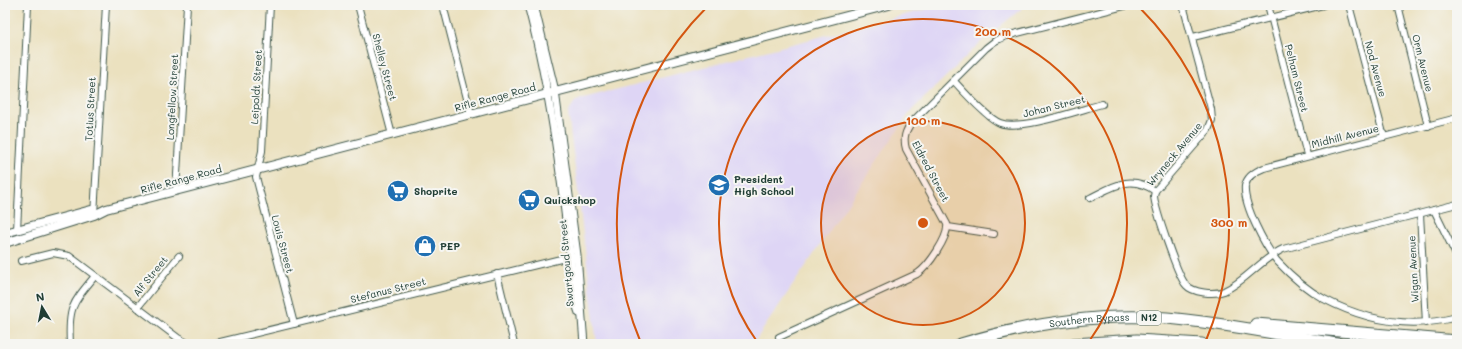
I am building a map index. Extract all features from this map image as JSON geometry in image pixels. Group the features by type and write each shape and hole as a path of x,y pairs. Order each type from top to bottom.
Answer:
{"highway":[{"name":"Southern Bypass","path":"961,344 1023,328 1095,319 1166,318 1215,324 1338,344"},
{"path":"1215,324 1274,325 1457,341"},
{"path":"1073,344 1137,340 1202,344"}],"main road":[{"name":"Rifle Range Road","path":"5,233 176,191 889,5"},
{"name":"Rifle Range Road","path":"5,243 94,212"}],"street":[{"path":"17,230 28,5"},
{"name":"Totius Street","path":"94,212 106,5"},
{"name":"Longfellow Street","path":"176,191 187,5"},
{"name":"Leipoldt Street","path":"257,170 262,151 270,5"},
{"name":"Shelley Street","path":"358,5 392,135"},
{"path":"443,5 471,114"},
{"path":"528,5 552,92"},
{"path":"534,5 552,92"},
{"name":"Eldred Street","path":"948,227 942,212 906,149 904,138 912,122 954,82 986,48 1000,39 1128,5"},
{"name":"Wryneck Avenue","path":"1183,5 1193,37 1211,109 1211,124 1155,191 1154,199 1179,273 1188,287 1203,292 1224,291 1272,254 1283,249 1457,204"},
{"name":"Pelham Street","path":"1268,5 1307,155"},
{"path":"1193,37 1323,5"},
{"name":"Nod Avenue","path":"1349,5 1384,137"},
{"name":"Orm Avenue","path":"1398,5 1428,126"},
{"name":"Johan Street","path":"954,82 994,119 1006,124 1024,124 1102,104"},
{"name":"Swartgoud Street","path":"552,92 558,148 581,303 580,315 584,344"},
{"name":"Midhill Avenue","path":"1272,254 1254,219 1246,196 1246,185 1248,178 1255,172 1307,155 1457,118"},
{"name":"Louis Street","path":"257,170 256,179 294,324"},
{"path":"1090,198 1116,186 1135,182 1141,183 1155,191"},
{"path":"1434,210 1457,257"},
{"name":"Wigan Avenue","path":"1420,214 1426,323"},
{"path":"779,337 922,271 929,263 948,227 994,234"},
{"path":"21,261 53,253 69,256 137,308 178,338 189,344"},
{"path":"1272,254 1294,277 1311,291 1339,306 1377,319 1426,323 1457,317"},
{"name":"Alf Street","path":"137,308 179,256"},
{"name":"Stefanus Street","path":"212,344 233,342 294,324 573,256"},
{"path":"497,274 514,344"},
{"path":"70,344 70,317 72,306 95,276"}],"shaded area":[{"name":"President High School","path":"943,5 1026,5 983,40 910,112 753,344 597,344 568,112 576,100"}],"place":[{"name":"President High School","path":"719,185"},
{"name":"Shoprite","path":"398,191"},
{"name":"Quickshop","path":"529,200"},
{"name":"PEP","path":"425,246"}]}
